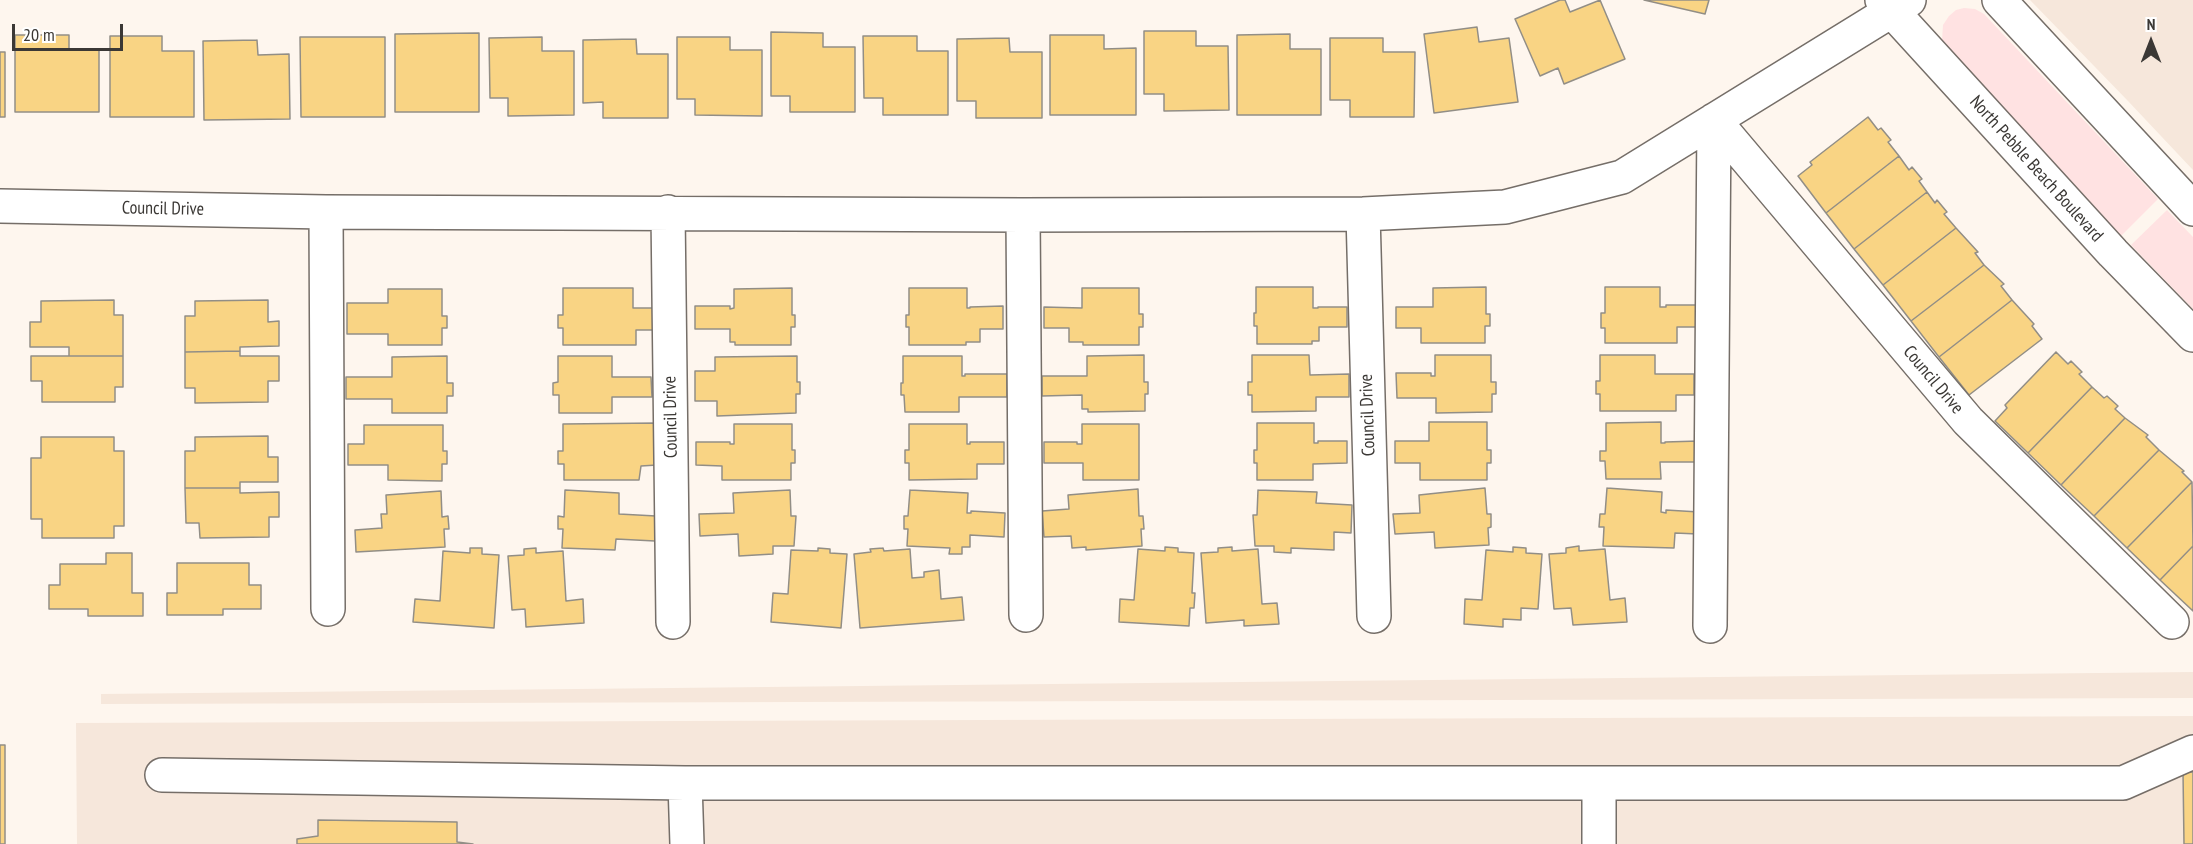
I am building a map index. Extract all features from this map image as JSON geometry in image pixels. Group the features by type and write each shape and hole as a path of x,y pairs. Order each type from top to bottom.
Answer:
{"street":[{"path":"1999,0 2193,209"},
{"name":"Council Drive","path":"0,206 326,212 1023,215 1363,214 1505,207 1622,177 1894,4"},
{"name":"North Pebble Beach Boulevard","path":"1894,4 2113,254 2193,335"},
{"path":"1710,626 1714,120"},
{"name":"Council Drive","path":"1714,120 1968,421 2172,622"},
{"path":"326,212 328,609"},
{"name":"Council Drive","path":"669,212 673,622"},
{"name":"Council Drive","path":"1363,214 1374,616"},
{"path":"1023,215 1026,615"},
{"path":"162,775 686,783 2123,783 2193,752"},
{"path":"686,783 687,844"},
{"path":"1599,783 1599,844"}],"shaded area":[{"path":"2030,0 2193,0 2193,170 2128,101"},
{"path":"1975,9 1984,14 2158,199 2121,236 1947,50 1942,41 1943,25 1956,10"},
{"path":"2167,210 2193,237 2193,309 2131,245"},
{"path":"2193,672 2193,698 101,704 101,694"},
{"path":"2193,716 2193,844 77,844 76,723"}],"building":[{"path":"1565,0 1570,12 1600,0 1625,59 1564,84 1558,68 1540,76 1515,19"},
{"path":"1644,0 1709,0 1705,14"},
{"path":"1477,27 1479,42 1509,38 1518,102 1434,113 1424,34"},
{"path":"1144,31 1196,31 1196,46 1228,46 1229,110 1164,111 1164,94 1144,94"},
{"path":"771,32 823,33 823,47 855,47 855,112 790,112 790,96 771,96"},
{"path":"479,33 479,112 395,112 395,34"},
{"path":"1290,34 1290,49 1321,49 1321,115 1237,115 1237,35"},
{"path":"15,35 69,35 69,49 99,49 99,112 15,112"},
{"path":"1050,35 1104,35 1104,49 1136,48 1136,115 1050,115"},
{"path":"110,36 162,36 162,51 194,51 194,117 110,117"},
{"path":"863,36 917,36 917,51 948,51 948,115 883,115 883,98 864,98"},
{"path":"300,37 385,37 385,117 301,117"},
{"path":"542,37 542,51 574,51 574,115 508,116 508,98 490,98 489,38"},
{"path":"677,37 730,37 730,50 762,50 762,116 695,115 695,99 677,99"},
{"path":"1009,38 1010,52 1042,52 1042,118 976,118 976,101 957,101 957,39"},
{"path":"1330,38 1383,38 1383,52 1415,52 1414,117 1350,117 1350,100 1330,100"},
{"path":"636,39 637,54 668,54 668,118 603,118 603,102 583,103 583,40"},
{"path":"257,40 258,55 289,54 290,119 204,120 203,41"},
{"path":"0,52 5,52 5,117 0,117"},
{"path":"1868,117 1878,130 1881,128 1891,140 1888,142 1899,156 1826,213 1798,176 1812,165 1810,162"},
{"path":"1899,156 1909,170 1912,167 1922,179 1919,181 1927,192 1854,249 1826,213"},
{"path":"1927,192 1935,203 1937,200 1947,212 1944,214 1956,228 1883,285 1854,249"},
{"path":"1956,228 1978,252 1975,253 1984,265 1911,321 1883,285"},
{"path":"1984,265 2004,284 2001,286 2012,300 1939,357 1911,321"},
{"path":"1256,287 1313,287 1313,308 1347,307 1347,327 1319,327 1319,341 1312,341 1312,344 1257,344 1257,326 1254,326"},
{"path":"1486,287 1486,314 1490,314 1490,326 1485,326 1485,343 1421,343 1421,328 1396,328 1396,307 1433,307 1433,288"},
{"path":"1605,287 1660,287 1660,307 1700,305 1700,327 1677,327 1677,343 1605,343 1605,328 1601,328 1601,313 1605,313"},
{"path":"563,288 633,288 633,308 656,308 656,330 636,330 636,345 563,345 563,328 558,328 558,315 563,315"},
{"path":"792,288 792,315 795,315 795,327 791,327 791,345 735,345 735,342 730,342 730,329 695,329 695,306 734,308 734,289"},
{"path":"909,288 967,288 967,308 1003,306 1003,329 980,329 980,342 966,342 966,345 909,345 906,315 909,315"},
{"path":"1082,288 1139,288 1139,314 1143,314 1143,327 1139,327 1139,345 1083,345 1083,342 1069,342 1069,328 1044,328 1044,307 1082,308"},
{"path":"388,289 442,289 442,316 447,316 447,328 442,328 442,345 388,345 388,334 347,334 347,303 388,303"},
{"path":"114,300 114,315 123,315 123,356 69,356 69,347 30,347 30,322 41,322 41,301"},
{"path":"268,300 268,322 279,321 279,346 240,347 240,351 185,352 185,316 195,316 195,301"},
{"path":"2012,300 2034,324 2032,326 2042,339 1969,395 1939,357"},
{"path":"240,351 240,356 279,356 279,381 268,381 268,402 195,403 195,388 185,388 185,352"},
{"path":"2056,352 2068,364 2071,361 2082,372 2079,374 2092,387 2028,453 1995,421 2007,408 2005,405"},
{"path":"1144,355 1144,382 1148,382 1145,411 1088,412 1088,409 1082,409 1082,395 1042,396 1042,376 1087,376 1087,356"},
{"path":"1252,355 1309,355 1310,375 1349,374 1349,397 1316,397 1316,411 1252,412 1252,395 1248,395 1248,382 1252,382"},
{"path":"1435,355 1491,355 1491,382 1496,382 1496,394 1492,394 1492,412 1436,413 1436,398 1397,398 1396,373 1431,373 1431,376 1435,376"},
{"path":"1600,355 1655,355 1655,374 1694,374 1694,395 1676,395 1676,411 1600,411 1600,394 1596,394 1596,381 1600,381"},
{"path":"31,356 123,356 123,387 115,387 115,402 42,402 42,381 31,381"},
{"path":"447,356 447,383 453,383 453,396 447,396 447,413 392,413 392,399 346,399 346,377 392,377 392,357"},
{"path":"558,356 612,356 612,377 651,377 652,397 612,397 612,413 559,413 559,395 553,395 553,383 558,382"},
{"path":"797,356 797,382 800,382 800,394 796,394 796,413 717,416 717,401 695,401 695,371 715,371 715,357"},
{"path":"903,356 962,356 962,376 965,374 1007,374 1007,397 959,397 959,412 905,412 904,395 901,395"},
{"path":"2092,387 2104,398 2107,396 2118,406 2115,409 2125,418 2061,485 2028,453"},
{"path":"2125,418 2148,435 2146,437 2159,450 2094,516 2061,485"},
{"path":"1429,422 1487,422 1487,450 1491,450 1491,463 1487,463 1487,480 1420,480 1420,463 1395,463 1395,441 1429,441"},
{"path":"1661,422 1661,443 1699,441 1699,462 1660,462 1661,479 1606,479 1605,461 1600,461 1600,451 1606,451 1606,423"},
{"path":"657,423 657,465 641,466 639,480 564,480 564,464 558,464 558,451 563,451 563,424"},
{"path":"1257,423 1314,423 1314,443 1347,441 1347,463 1313,464 1313,480 1257,480 1254,450 1257,450"},
{"path":"734,424 792,424 792,450 795,450 795,463 791,463 791,480 722,480 722,466 696,465 696,442 734,444"},
{"path":"909,424 967,424 967,444 970,442 1004,442 1004,464 977,464 977,479 909,480 909,463 905,463 905,450 909,450"},
{"path":"1082,424 1139,424 1139,480 1083,480 1083,463 1044,463 1044,442 1082,444"},
{"path":"364,425 443,425 443,451 447,451 447,464 442,464 442,481 388,480 388,465 348,465 348,444 364,444"},
{"path":"268,436 268,457 278,457 278,482 240,482 240,488 185,488 185,451 195,451 195,437"},
{"path":"41,437 114,437 114,451 124,451 124,526 114,526 114,538 42,538 42,519 31,519 31,458 41,458"},
{"path":"2159,450 2184,471 2182,472 2192,482 2127,548 2094,516"},
{"path":"2192,482 2193,546 2160,580 2127,548"},
{"path":"185,488 240,488 240,493 279,492 279,517 269,517 269,537 200,538 199,523 186,523"},
{"path":"1485,488 1487,514 1491,514 1491,527 1488,528 1489,545 1435,548 1434,532 1395,534 1393,514 1420,513 1419,495"},
{"path":"1607,488 1662,492 1661,512 1666,513 1666,510 1699,512 1698,534 1675,533 1674,548 1603,546 1604,527 1599,527 1600,514 1605,514"},
{"path":"1138,489 1139,516 1143,516 1144,529 1141,529 1142,546 1086,550 1086,547 1072,548 1071,536 1044,537 1042,511 1069,509 1068,495"},
{"path":"565,490 619,493 619,514 656,516 655,541 616,539 615,550 562,548 563,529 558,529 558,516 564,517"},
{"path":"790,490 791,516 796,516 794,546 773,546 773,554 739,556 738,534 700,536 699,514 734,513 733,493"},
{"path":"910,490 968,493 967,513 971,511 1005,513 1004,537 970,535 970,547 962,547 962,554 949,554 950,548 907,546 908,529 904,529 904,516 908,516"},
{"path":"1258,490 1317,492 1316,503 1352,505 1351,533 1334,532 1334,550 1291,548 1291,553 1274,552 1274,546 1255,546 1253,515 1257,515"},
{"path":"441,491 442,517 448,516 449,529 444,529 445,547 356,552 355,530 382,528 381,514 387,514 386,495"},
{"path":"1579,546 1579,551 1605,549 1610,600 1625,598 1627,622 1573,625 1571,608 1554,609 1549,554 1566,553 1566,548"},
{"path":"2193,546 2193,611 2160,580"},
{"path":"1165,547 1178,548 1178,552 1194,553 1192,593 1195,593 1194,608 1190,608 1189,626 1119,622 1120,599 1134,600 1138,549 1165,551"},
{"path":"1232,547 1232,551 1258,549 1262,604 1277,603 1279,624 1244,626 1244,620 1206,623 1201,553 1218,552 1218,548"},
{"path":"1513,547 1526,548 1526,553 1542,554 1538,609 1521,608 1521,620 1503,619 1503,627 1464,624 1465,599 1482,600 1486,550 1513,552"},
{"path":"470,548 482,548 482,554 499,555 494,628 413,622 415,599 440,601 443,551 470,553"},
{"path":"536,548 536,553 563,551 566,601 583,599 584,623 526,627 525,609 512,610 508,556 524,555 524,549"},
{"path":"818,548 830,549 830,553 847,554 841,628 771,622 773,593 788,594 791,550 818,551"},
{"path":"883,548 884,551 910,549 912,578 924,577 924,572 939,570 941,599 962,597 964,620 860,628 854,554"},
{"path":"106,553 132,553 132,593 143,593 143,616 88,616 88,609 49,609 49,585 60,585 60,564 106,564"},
{"path":"177,563 249,563 249,585 261,585 261,609 223,609 223,615 167,615 167,593 177,593"},
{"path":"0,745 5,745 5,844 0,844"},
{"path":"2183,772 2193,772 2193,844 2184,844"},
{"path":"318,820 457,822 457,842 473,844 297,844 297,839 318,836"}]}
